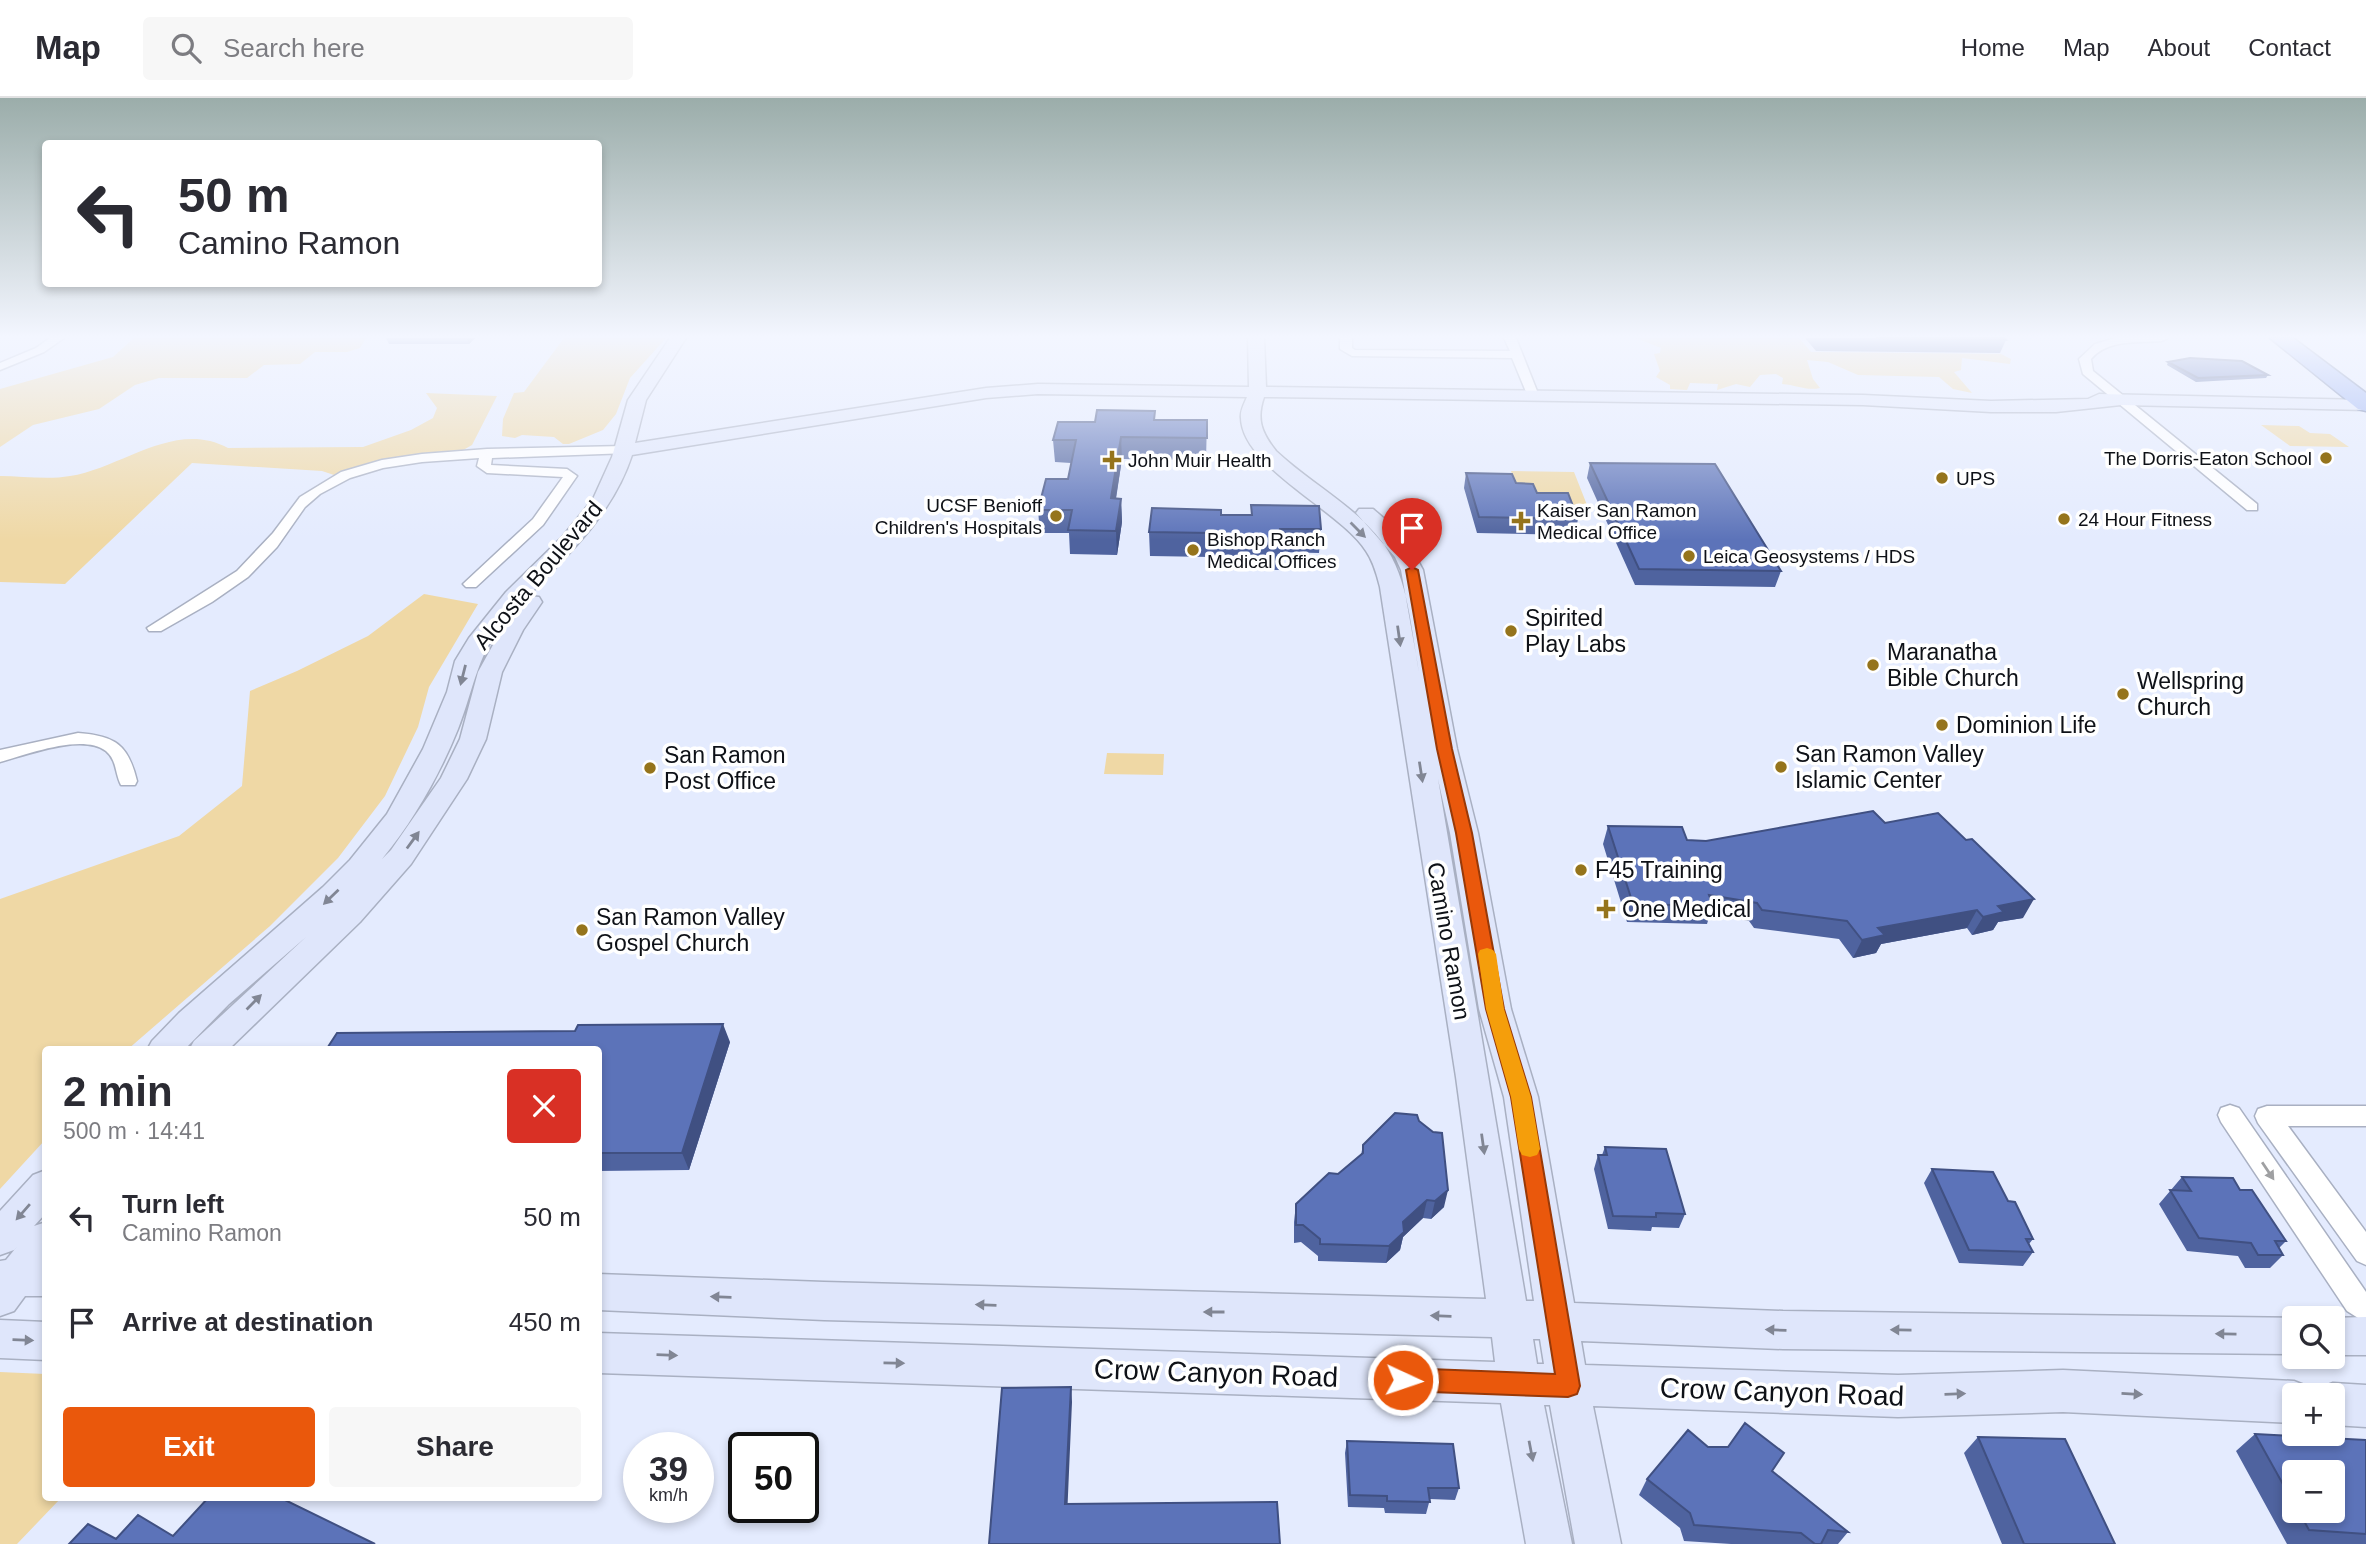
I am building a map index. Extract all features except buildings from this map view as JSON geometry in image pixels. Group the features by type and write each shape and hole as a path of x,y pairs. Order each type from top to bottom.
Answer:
{"main road":[{"name":"Alcosta Boulevard","path":"636,405 627,428 640,441"},
{"name":"Alcosta Boulevard","path":"210,1046 349,914 409,845 454,779 473,739 490,672 511,630 531,601 614,514 630,485 640,441 653,405"},
{"path":"640,441 714,437 892,405"},
{"name":"Camino Ramon","path":"1250,405 1250,423 1260,442 1281,466 1355,525 1374,547 1386,570 1395,601 1473,1077 1519,1384 1549,1544"},
{"name":"Camino Ramon","path":"1268,405 1272,424 1296,458 1382,527 1405,555 1412,570 1444,749 1467,845 1495,1009 1521,1097 1568,1386 1598,1544"},
{"name":"Alcosta Boulevard","path":"168,1046 333,896 384,838 410,802 429,765 459,691 466,662 486,631 596,509 614,475 640,441"},
{"path":"0,1238 42,1191"},
{"path":"15,1283 42,1245"},
{"path":"602,1292 824,1301 1509,1318 1783,1330 2282,1335"},
{"path":"2345,1336 2366,1336"},
{"path":"0,1339 42,1341"},
{"name":"Crow Canyon Road","path":"602,1353 1898,1396 2063,1391 2282,1401"},
{"path":"2345,1405 2366,1406"}],"street":[{"path":"2126,405 2252,507"},
{"path":"155,628 242,574 281,533 303,500 330,482 389,463 487,453 592,453 640,441"},
{"path":"471,584 524,540 555,504 570,476 566,473 533,470 487,469 484,466 487,453"},
{"path":"0,756 54,741 85,738 112,745 126,761 128,780"},
{"path":"2230,1115 2357,1302 2366,1310"},
{"path":"2366,1115 2267,1116 2366,1253"}],"shaded area":[{"path":"0,405 104,405 33,425 0,447"},
{"path":"435,405 492,405 472,445 458,453 375,463 334,475 322,471 192,463 65,584 0,582 0,476 70,476 168,442 188,439 208,441 228,448 363,447 411,430 433,418 437,408"},
{"path":"509,405 619,405 603,430 569,444 563,444 554,437 502,436 503,419"},
{"path":"2261,425 2299,426 2310,433 2330,434 2349,447 2290,446"},
{"path":"1511,471 1574,472 1587,505 1533,504 1519,498"},
{"path":"424,594 478,604 429,687 418,727 385,796 338,858 270,926 132,1046 42,1046 42,1143 0,1189 0,899 179,836 242,786 250,691 368,636"},
{"path":"1107,753 1164,754 1163,775 1104,774"},
{"path":"0,1372 42,1374 42,1501 58,1501 17,1544 0,1544"}],"slow traffic":[{"path":"1487,954 1495,1009 1521,1097 1530,1149"}],"place":[{"name":"The Dorris-Eaton School","path":"2326,458"},
{"name":"John Muir Health","path":"1112,460"},
{"name":"UPS","path":"1942,478"},
{"name":"UCSF Benioff Children's Hospitals","path":"1056,516"},
{"name":"24 Hour Fitness","path":"2064,519"},
{"name":"Kaiser San Ramon Medical Office","path":"1521,521"},
{"name":"Bishop Ranch Medical Offices","path":"1193,550"},
{"name":"Leica Geosystems / HDS","path":"1689,556"},
{"name":"Spirited Play Labs","path":"1511,631"},
{"name":"Maranatha Bible Church","path":"1873,665"},
{"name":"Wellspring Church","path":"2123,694"},
{"name":"Dominion Life","path":"1942,725"},
{"name":"San Ramon Valley Islamic Center","path":"1781,767"},
{"name":"San Ramon Post Office","path":"650,768"},
{"name":"F45 Training","path":"1581,870"},
{"name":"One Medical","path":"1606,909"},
{"name":"San Ramon Valley Gospel Church","path":"582,930"}],"route":[{"path":"1403,1380 1568,1386 1521,1097 1495,1009 1464,833 1444,749 1412,570"}]}
